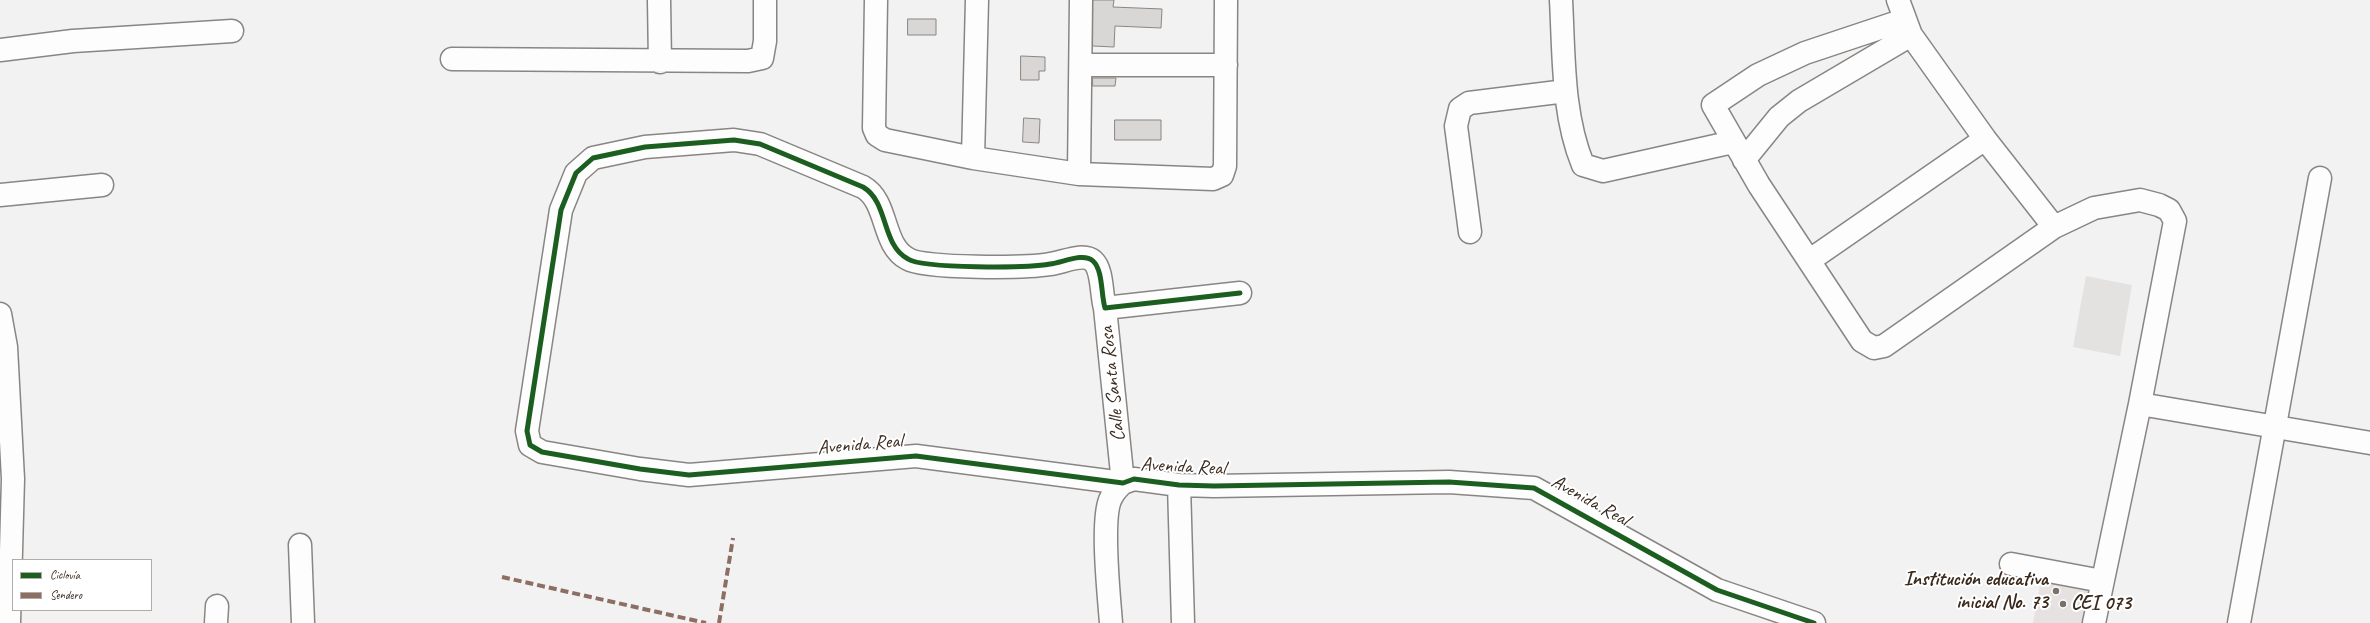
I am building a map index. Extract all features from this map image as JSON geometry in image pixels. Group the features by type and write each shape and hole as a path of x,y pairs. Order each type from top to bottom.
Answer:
{"street":[{"path":"659,0 660,62"},
{"path":"452,59 660,62 748,61 762,58 765,40 765,0"},
{"path":"876,0 873,74 874,128 877,135 885,140 973,158 1079,174 1213,179 1222,175 1225,166 1226,0"},
{"path":"973,158 977,0"},
{"path":"1079,174 1081,0"},
{"path":"1561,0 1566,91 1576,148 1583,165 1603,171 1739,151 1779,116 1904,18"},
{"path":"1904,18 1985,139 2054,227"},
{"path":"1904,18 1805,53 1758,75 1713,105 1739,151 1862,341 1874,348 1884,346 2054,227 2094,208 2140,200 2159,204 2169,210 2175,221 2140,404 2094,623"},
{"path":"0,50 73,41 232,31"},
{"path":"1081,65 1226,65"},
{"path":"1470,232 1456,126 1460,109 1469,104 1566,91"},
{"path":"1810,260 1985,139"},
{"name":"Calle Santa Rosa","path":"529,417 561,210 576,173 593,158 645,147 734,140 760,144 871,192 879,204 895,247 908,260 927,263 989,267 1049,265 1083,257 1093,261 1098,268 1105,308 1123,483"},
{"path":"2238,623 2320,178"},
{"path":"0,195 102,185"},
{"path":"1105,308 1240,293"},
{"path":"0,314 6,347 6,480 9,623"},
{"path":"2140,404 2370,443"},
{"name":"Avenida Real","path":"529,417 527,431 530,445 542,452 640,469 689,475 916,456 1123,483 1134,479 1179,485 1214,486 1448,482 1534,488 1716,590 1814,623"},
{"path":"1111,623 1106,532 1109,502 1114,491 1123,483"},
{"path":"1179,485 1183,623"},
{"path":"300,546 302,623"},
{"path":"2011,564 2102,581"}],"shaded area":[{"path":"2086,276 2132,285 2120,356 2073,347"},
{"name":"CEI 073","path":"2042,575 2092,584 2087,623 2033,623"}],"building":[{"path":"1093,0 1114,0 1113,7 1162,9 1161,28 1115,26 1114,47 1093,46"},
{"path":"908,19 936,19 936,35 908,35"},
{"path":"1021,56 1045,57 1045,71 1039,71 1039,80 1021,80"},
{"path":"1093,78 1116,78 1115,86 1093,86"},
{"path":"1024,118 1040,119 1039,143 1023,142"},
{"path":"1115,120 1161,120 1161,140 1115,140"}],"marked path":[{"path":"719,623 733,538"},
{"path":"502,577 706,623"}],"cycle path":[{"path":"1240,293 1105,308 1099,270 1093,261 1089,259 1078,258 1038,265 1000,267 934,265 918,262 908,259 899,253 893,244 877,203 871,194 863,187 760,144 734,140 645,147 593,158 576,173 561,210 527,431 530,445 542,452 640,469 689,475 916,456 1123,483 1134,479 1179,485 1214,486 1449,482 1534,488 1717,590 1814,623"}],"place":[{"name":"Institución educativa inicial No. 73","path":"2056,591"},
{"name":"CEI 073","path":"2063,604"}]}
